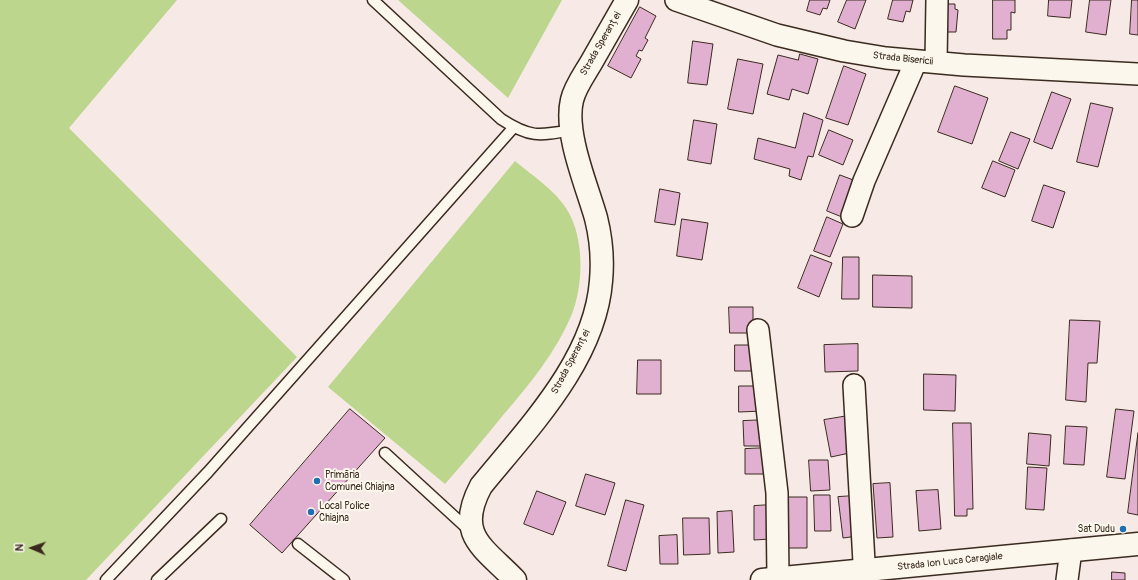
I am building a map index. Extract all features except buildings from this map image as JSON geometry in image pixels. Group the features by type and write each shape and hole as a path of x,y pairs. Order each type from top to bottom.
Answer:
{"street":[{"name":"Strada Speranței","path":"471,532 471,512 474,500 481,486 553,397 581,349 598,302 601,282 600,243 596,220 571,130 570,111 576,89 627,0"},
{"name":"Strada Bisericii","path":"676,0 747,26 792,39 844,51 926,61 1138,74"},
{"path":"852,216 864,181 926,61 937,0"},
{"path":"758,330 777,493 770,579"},
{"path":"854,385 866,575"},
{"path":"471,532 515,580"},
{"name":"Strada Ion Luca Caragiale","path":"770,579 866,575 1071,550 1138,544"},
{"path":"1067,580 1071,550"}],"lane":[{"path":"373,0 501,119 532,135 545,135 571,130"},
{"path":"106,580 208,472 514,127"},
{"path":"385,453 471,532"},
{"path":"158,580 220,519"},
{"path":"298,544 344,580"}],"green space":[{"path":"0,0 177,0 69,128 297,357 86,580 0,580"},
{"path":"398,0 562,0 508,98"},
{"path":"515,161 538,179 560,200 571,217 580,252 580,278 576,303 566,328 542,367 445,484 328,387"}],"place":[{"name":"Primăria Comunei Chiajna","path":"317,481"},
{"name":"Local Police Chiajna","path":"311,512"},
{"name":"Sat Dudu","path":"1123,529"}]}
